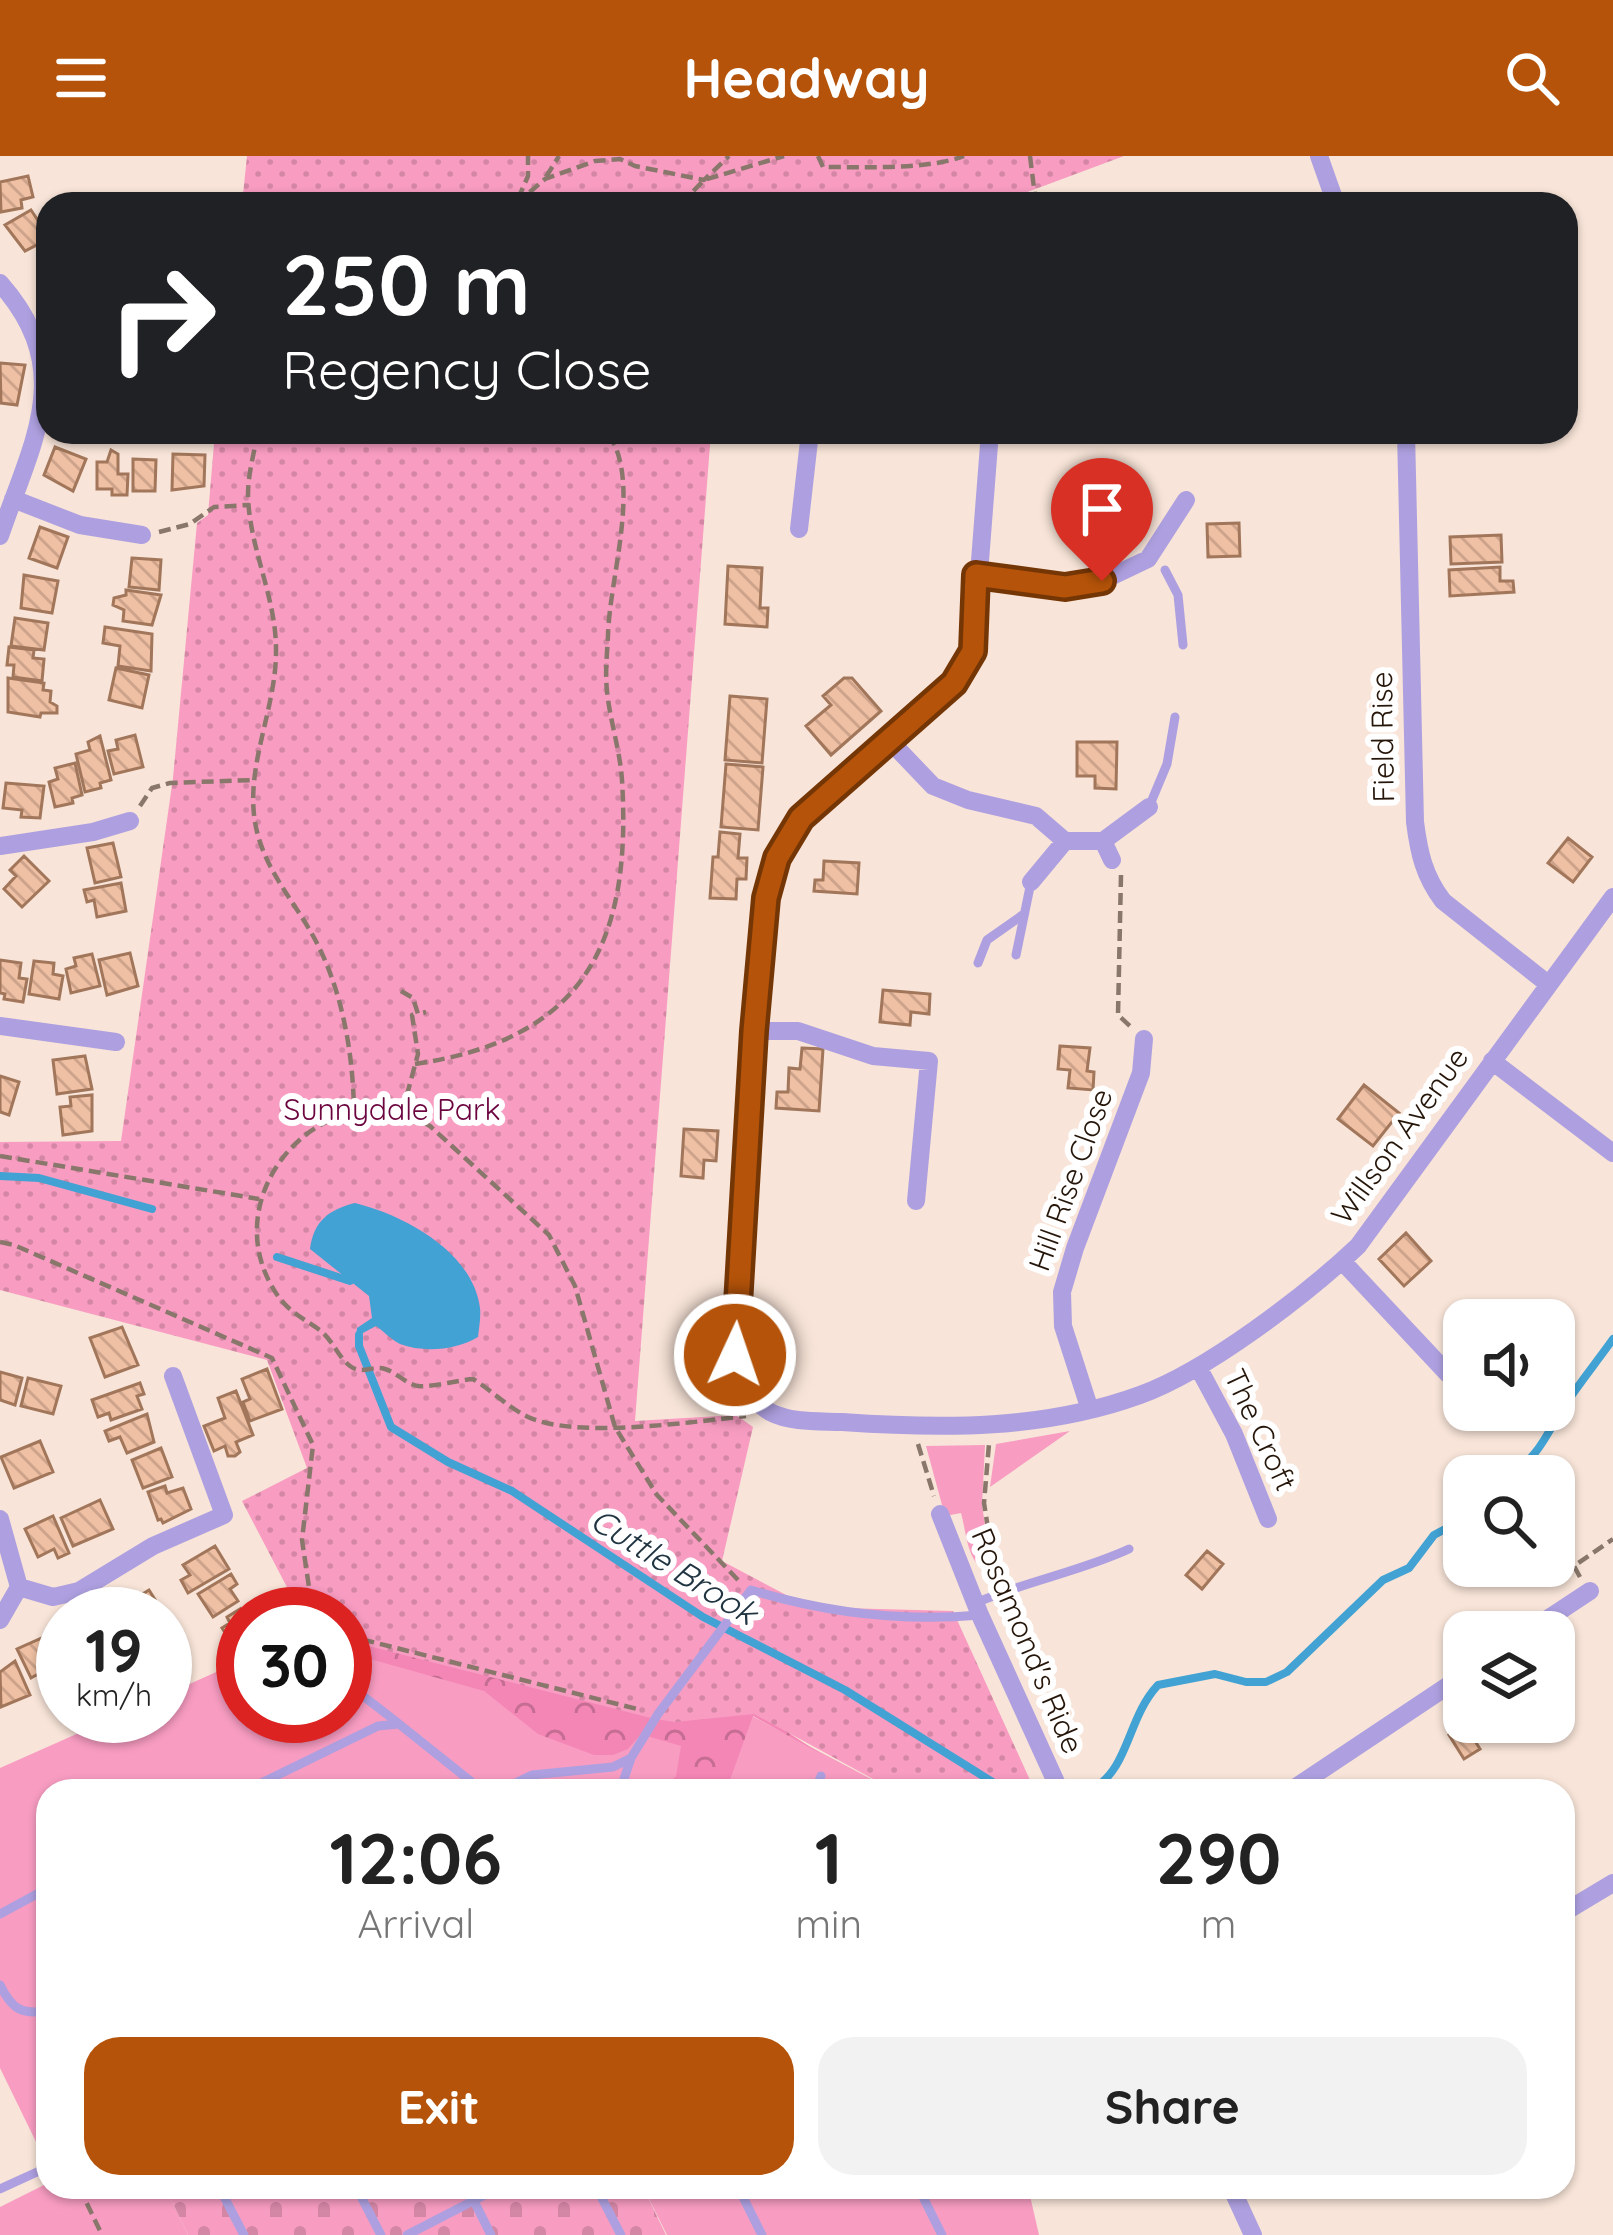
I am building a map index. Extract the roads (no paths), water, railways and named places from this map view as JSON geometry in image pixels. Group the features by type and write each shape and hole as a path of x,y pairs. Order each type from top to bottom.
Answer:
{"street":[{"path":"1319,156 1332,192"},
{"path":"0,283 36,333"},
{"path":"0,536 36,429"},
{"path":"800,529 810,444"},
{"path":"916,1201 929,1061 873,1056 798,1031 754,1031 766,898 777,858 801,818 954,683 973,651 989,444"},
{"name":"Field Rise","path":"1406,444 1415,822 1420,858 1443,902 1548,984"},
{"path":"13,499 80,525 142,535"},
{"path":"976,575 1065,587 1156,565 1186,500"},
{"path":"890,740 933,786 968,800 1036,816 1065,841 1103,841 1149,807"},
{"path":"0,846 93,832 130,820"},
{"path":"1031,882 1065,841"},
{"path":"1103,841 1112,860"},
{"name":"Willson Avenue","path":"754,1031 735,1355 746,1389 769,1411 791,1419 990,1427 1090,1410 1143,1395 1198,1367 1342,1262 1613,897"},
{"path":"0,1026 116,1042"},
{"name":"Hill Rise Close","path":"1090,1410 1064,1326 1062,1292 1141,1072 1144,1039"},
{"path":"1492,1061 1613,1153"},
{"path":"1342,1262 1443,1369"},
{"name":"The Croft","path":"1198,1367 1234,1434 1268,1519"},
{"path":"20,1587 53,1597 79,1591 153,1546 224,1515 172,1376"},
{"name":"Rosamond's Ride","path":"940,1514 1055,1779"},
{"path":"0,1519 20,1587 0,1620"},
{"path":"1560,1611 1590,1591"},
{"path":"1308,1779 1443,1689"},
{"path":"1575,1906 1613,1883"},
{"path":"1236,2199 1252,2235"}],"lane":[{"path":"1156,565 1178,595 1183,645"},
{"path":"1149,807 1167,764 1175,717"},
{"path":"1016,955 1031,882"},
{"path":"978,963 987,940 1024,914"},
{"path":"624,1779 658,1714 751,1590 795,1603 875,1616 976,1604 1014,1586 1091,1566 1129,1549"},
{"path":"372,1703 468,1779"},
{"path":"269,1779 378,1726 399,1724"},
{"path":"524,1779 613,1768 632,1758"},
{"path":"0,1914 36,1894"},
{"path":"0,1985 10,2005 23,2013 36,2012"},
{"path":"0,2189 36,2172"},
{"path":"225,2199 244,2235"},
{"path":"362,2199 381,2235"},
{"path":"602,2199 620,2235"},
{"path":"744,2199 762,2235"},
{"path":"924,2199 942,2235"},
{"path":"407,2235 474,2200 491,2235"}],"water":[{"path":"355,1203 414,1227 450,1253 475,1288 478,1337 450,1347 419,1349 400,1344 376,1326 361,1334 363,1345 355,1347 357,1328 372,1318 369,1296 310,1249 324,1218"}],"waterway":[{"name":"Cuttle Brook","path":"0,1176 39,1178 152,1209"},
{"name":"Cuttle Brook","path":"277,1257 350,1281"},
{"name":"Cuttle Brook","path":"359,1335 359,1346 391,1427 448,1462 512,1491 703,1617 845,1690 988,1779"},
{"name":"Cuttle Brook","path":"1532,1455 1613,1339"},
{"name":"Cuttle Brook","path":"1106,1779 1158,1685 1215,1674 1266,1682 1287,1672 1383,1580 1409,1568 1443,1530"}],"park label":[{"name":"Sunnydale Park","path":"392,1110"}]}
